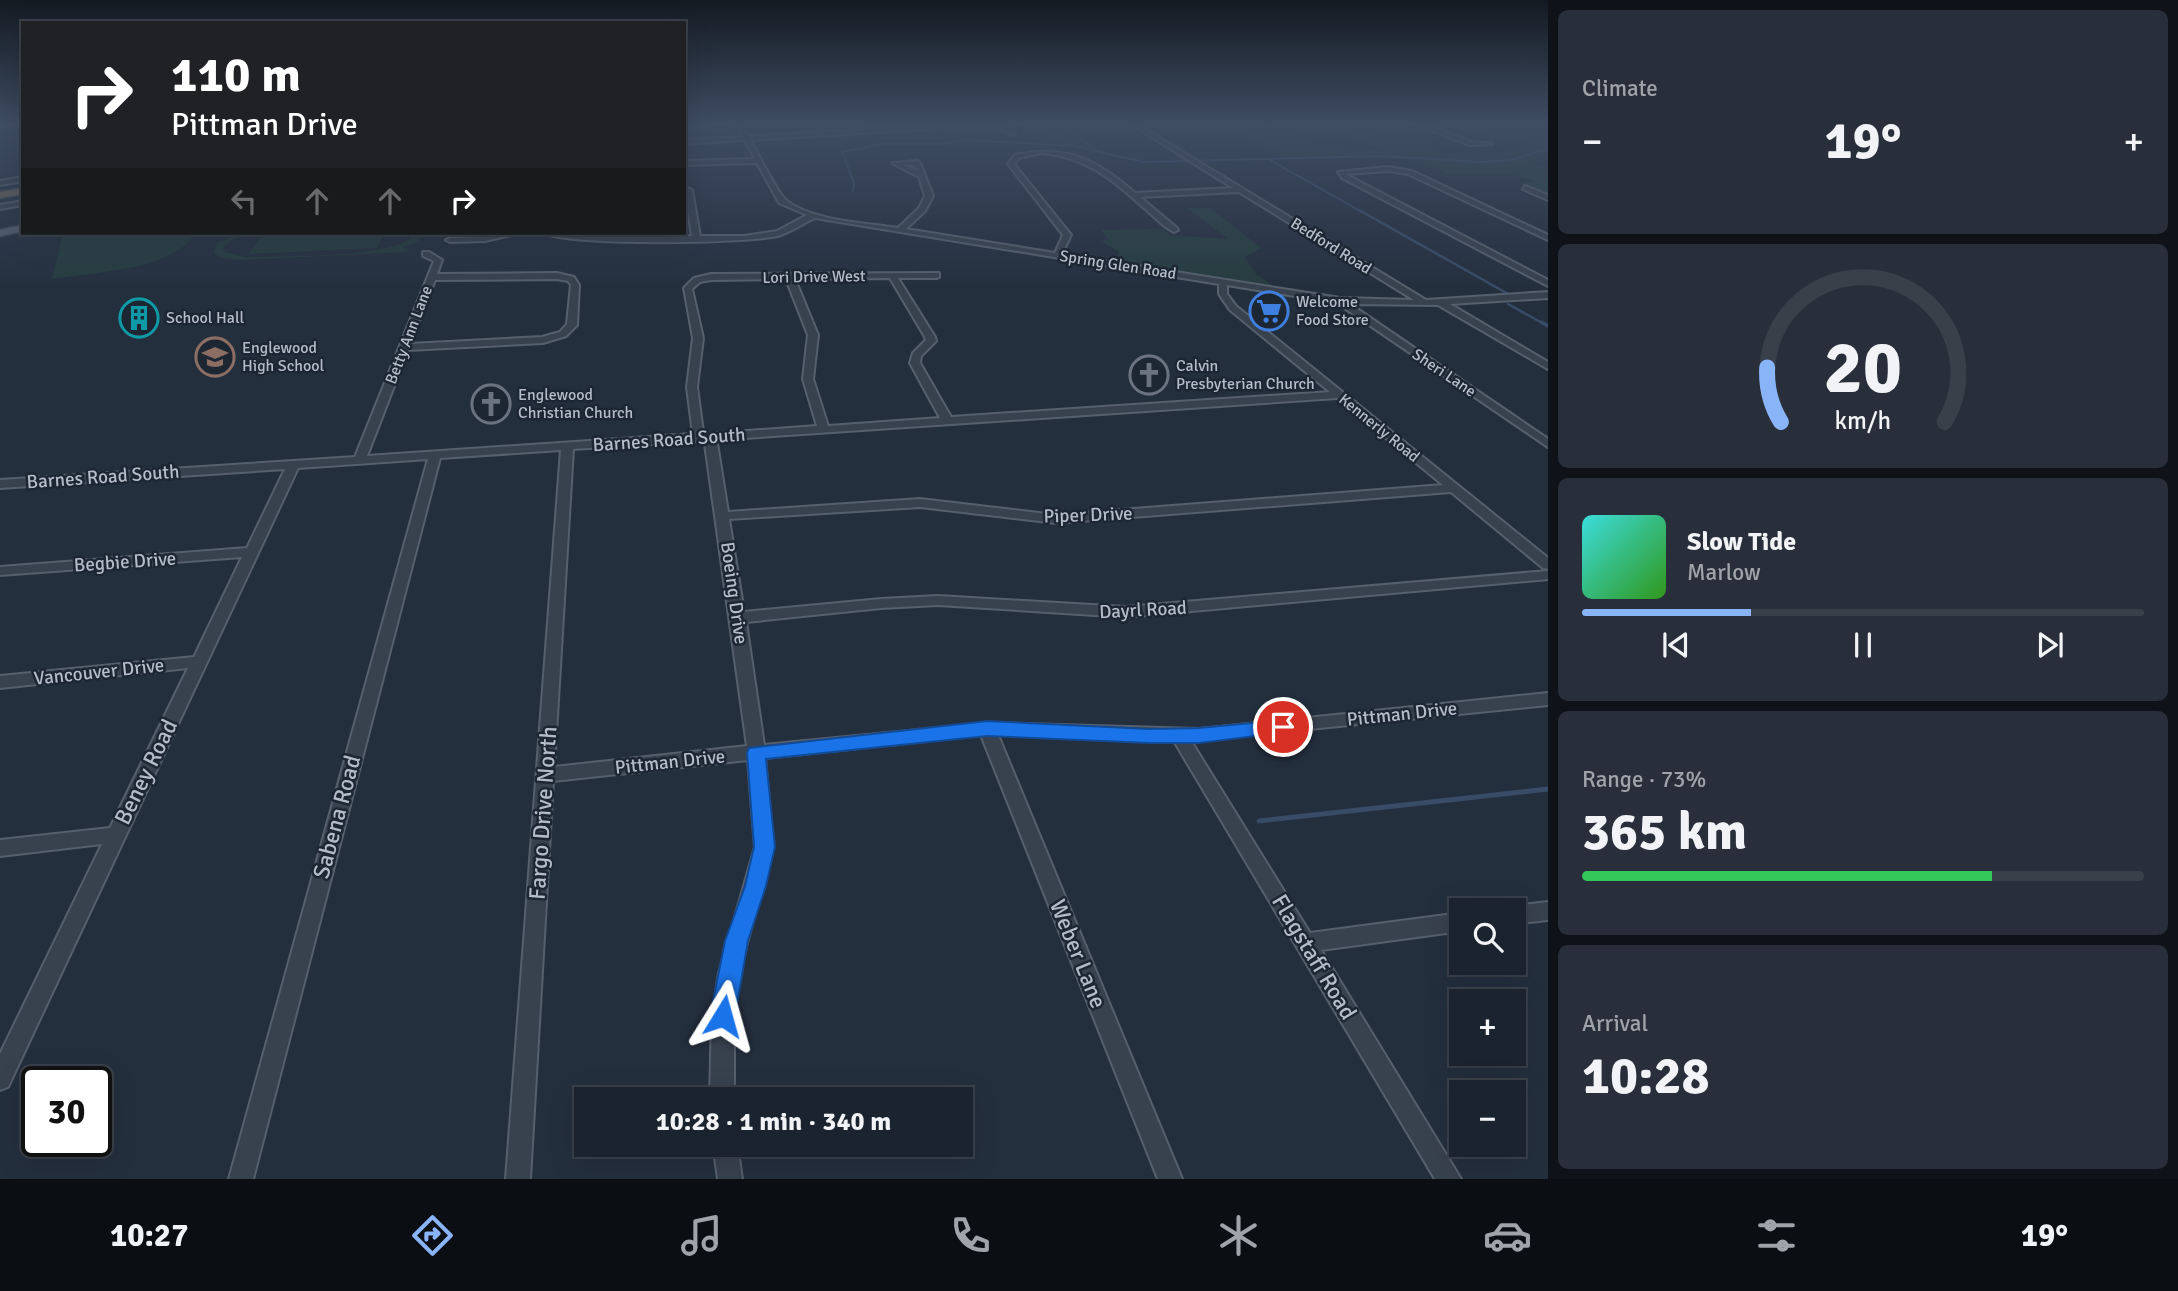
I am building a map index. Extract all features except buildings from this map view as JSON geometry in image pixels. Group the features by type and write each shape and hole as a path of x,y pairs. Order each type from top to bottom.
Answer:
{"highway":[{"path":"0,193 21,189"}],"main road":[{"path":"0,233 21,228"}],"street":[{"name":"Spring Glen Road","path":"769,178 782,201 814,215 1340,301 1424,303 1548,295"},
{"path":"900,230 927,203 928,190 922,178"},
{"path":"1022,178 1067,235 1058,255"},
{"path":"1109,178 1174,230"},
{"name":"Bedford Road","path":"1221,178 1424,303"},
{"path":"1346,178 1548,282"},
{"path":"1418,178 1548,237"},
{"path":"0,183 21,179"},
{"path":"1525,188 1548,198"},
{"path":"686,189 689,190 688,207 696,238"},
{"path":"1131,195 1241,190"},
{"path":"0,207 21,203"},
{"path":"566,235 602,239 768,235 791,229 814,215"},
{"path":"448,240 468,241 503,235"},
{"name":"Betty Ann Lane","path":"360,460 432,278 438,260 431,252"},
{"name":"Lori Drive West","path":"692,282 711,277 936,275"},
{"name":"Kennerly Road","path":"1181,275 1200,284 1232,307 1548,565"},
{"path":"404,347 543,340 563,334 572,325 575,285 571,279 557,276 432,278"},
{"path":"893,276 930,337 931,341 914,359 947,421"},
{"path":"790,277 813,335 808,379 824,429"},
{"name":"Boeing Drive","path":"692,282 688,288 698,346 692,387 698,433 711,443 723,516 756,753 764,847 729,973 722,1028 722,1087"},
{"path":"1223,282 1223,294 1232,307"},
{"name":"Sheri Lane","path":"1340,301 1548,444"},
{"path":"1440,302 1548,366"},
{"name":"Barnes Road South","path":"0,484 1338,395"},
{"name":"Fargo Drive North","path":"518,1179 567,447"},
{"name":"Sabena Road","path":"241,1179 435,456"},
{"name":"Beney Road","path":"3,1068 293,465"},
{"name":"Piper Drive","path":"723,516 920,503 1067,518 1454,488"},
{"name":"Begbie Drive","path":"0,571 251,552"},
{"name":"Dayrl Road","path":"737,618 934,601 976,601 1068,612 1126,612 1548,575"},
{"name":"Vancouver Drive","path":"0,682 199,662"},
{"name":"Pittman Drive","path":"545,775 987,729 1179,735 1548,699"},
{"name":"Weber Lane","path":"987,729 1170,1179"},
{"name":"Flagstaff Road","path":"1179,735 1449,1179"},
{"path":"0,848 116,835"},
{"path":"1526,914 1548,911"},
{"path":"1305,943 1449,924"},
{"path":"726,1157 730,1179"}],"green space":[{"path":"1524,178 1548,178 1548,196 1519,184 1534,181"},
{"path":"1187,208 1210,208 1261,248 1245,257 1255,273 1275,287 1116,262 1119,252 1101,241 1109,240 1101,230 1164,229 1169,235 1228,239"},
{"path":"193,235 185,245 170,255 151,262 109,272 52,279 62,237"},
{"path":"236,235 248,235 234,239 223,247 225,252 246,257 307,256 380,249 398,245 412,235 422,235 418,241 402,248 408,249 407,252 241,260 222,258 213,253 217,243"},
{"path":"262,235 384,235 377,248 248,254"}],"waterway":[{"path":"852,178 853,191"},
{"path":"1302,178 1362,212"},
{"path":"1359,210 1510,295"},
{"path":"1508,304 1544,324"},
{"path":"1541,322 1548,326"},
{"path":"1259,821 1548,789"}],"place":[{"name":"Welcome Food Store","path":"1269,311"},
{"name":"School Hall","path":"139,318"},
{"name":"Englewood High School","path":"215,357"},
{"name":"Calvin Presbyterian Church","path":"1149,375"},
{"name":"Englewood Christian Church","path":"491,404"}],"route":[{"path":"723,1016 729,973 764,847 764,821 756,753 960,730 1012,728 1149,736 1199,735 1283,727"}]}
